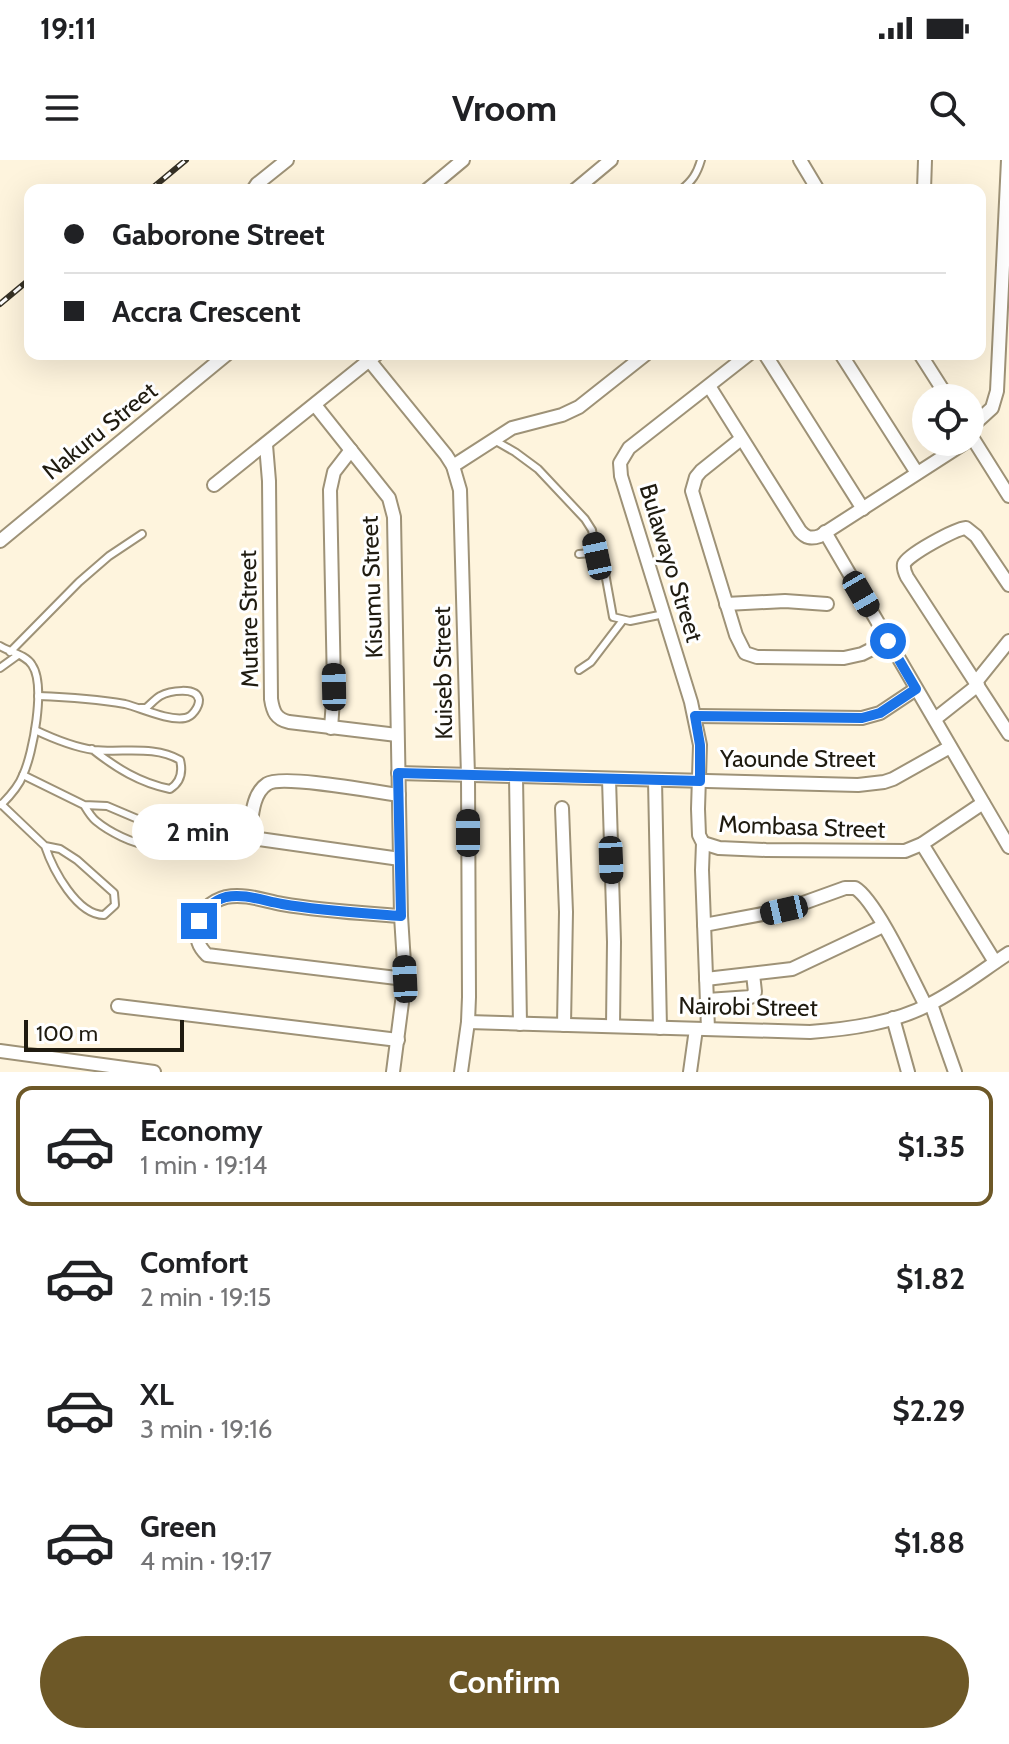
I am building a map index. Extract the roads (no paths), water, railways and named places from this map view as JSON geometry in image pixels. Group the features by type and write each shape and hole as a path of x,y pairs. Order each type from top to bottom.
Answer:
{"street":[{"path":"260,184 287,160"},
{"path":"434,184 463,160"},
{"path":"582,184 611,160"},
{"path":"800,160 814,184"},
{"path":"924,184 925,160"},
{"path":"984,418 992,408 997,391 1008,160"},
{"name":"Nakuru Street","path":"0,541 220,360"},
{"path":"214,485 315,405 366,360"},
{"name":"Kuiseb Street","path":"373,360 453,466 461,502 468,776 468,1022 461,1072"},
{"path":"453,466 512,428 562,415 579,407 638,360"},
{"name":"Bulawayo Street","path":"690,1072 707,1000 703,843 699,829 700,745 695,716 621,476 620,463 629,448 742,360"},
{"path":"769,360 863,509"},
{"path":"845,360 917,473"},
{"path":"924,360 939,384"},
{"path":"709,386 803,535 811,538 863,509 941,456"},
{"name":"Kisumu Street","path":"315,405 393,507 405,979 393,1072"},
{"path":"741,439 696,477 692,491 736,635 745,653 757,657 844,658 862,654 888,641"},
{"name":"Mutare Street","path":"266,445 274,713 283,720 397,735"},
{"path":"331,728 334,687 330,490 334,472 351,450"},
{"path":"983,456 1009,496"},
{"path":"1009,585 976,536 966,528 954,531 904,563 907,577 1009,734"},
{"path":"825,532 1009,847"},
{"path":"726,604 776,601 827,604"},
{"path":"935,719 977,684 1009,641"},
{"path":"695,716 862,718 880,713 916,689"},
{"name":"Yaounde Street","path":"398,773 870,784 905,773 950,747"},
{"path":"516,777 520,1024"},
{"path":"609,779 613,1026"},
{"path":"655,780 660,1028"},
{"path":"399,795 330,784 269,782 256,797 250,830 259,839 400,859"},
{"name":"Mombasa Street","path":"703,843 719,848 766,850 905,851 922,844 983,803"},
{"path":"562,808 566,912 564,1025"},
{"path":"922,844 995,962"},
{"path":"704,925 784,910 851,887 865,895 928,1005 955,1072"},
{"path":"401,916 345,912 231,896 206,907 199,921 197,937 199,947 207,955 405,979"},
{"path":"706,979 792,969 883,926"},
{"name":"Nairobi Street","path":"468,1022 810,1032 833,1030 893,1018 928,1005 1009,953"},
{"path":"707,1000 751,997 755,992 753,974"},
{"path":"118,1006 398,1040"},
{"path":"893,1018 908,1072"},
{"path":"0,1051 154,1072"}],"lane":[{"path":"688,184 696,175 701,160"},
{"path":"493,439 538,469 585,519 592,530 597,556"},
{"path":"10,652 79,582 109,556 142,534"},
{"path":"579,554 591,553 603,562 613,617 630,621 664,614"},
{"path":"579,670 591,662 623,620"},
{"path":"0,646 33,665 38,696 35,730 23,775 1,805 45,846 51,863 69,891 87,911 104,915 115,905 114,893 77,860 60,849 45,846"},
{"path":"0,668 18,655"},
{"path":"38,696 146,708 158,697 183,691 194,692 199,701 194,713 185,718 160,716 140,708"},
{"path":"35,730 75,746 92,749 168,753 180,760 178,784 170,789 153,786 130,775 92,749"},
{"path":"23,775 84,805 107,806 147,823 155,829 157,839 150,845 127,840 94,820 84,805"}],"railway":[{"path":"157,184 186,160"},
{"path":"0,304 24,284"}]}
